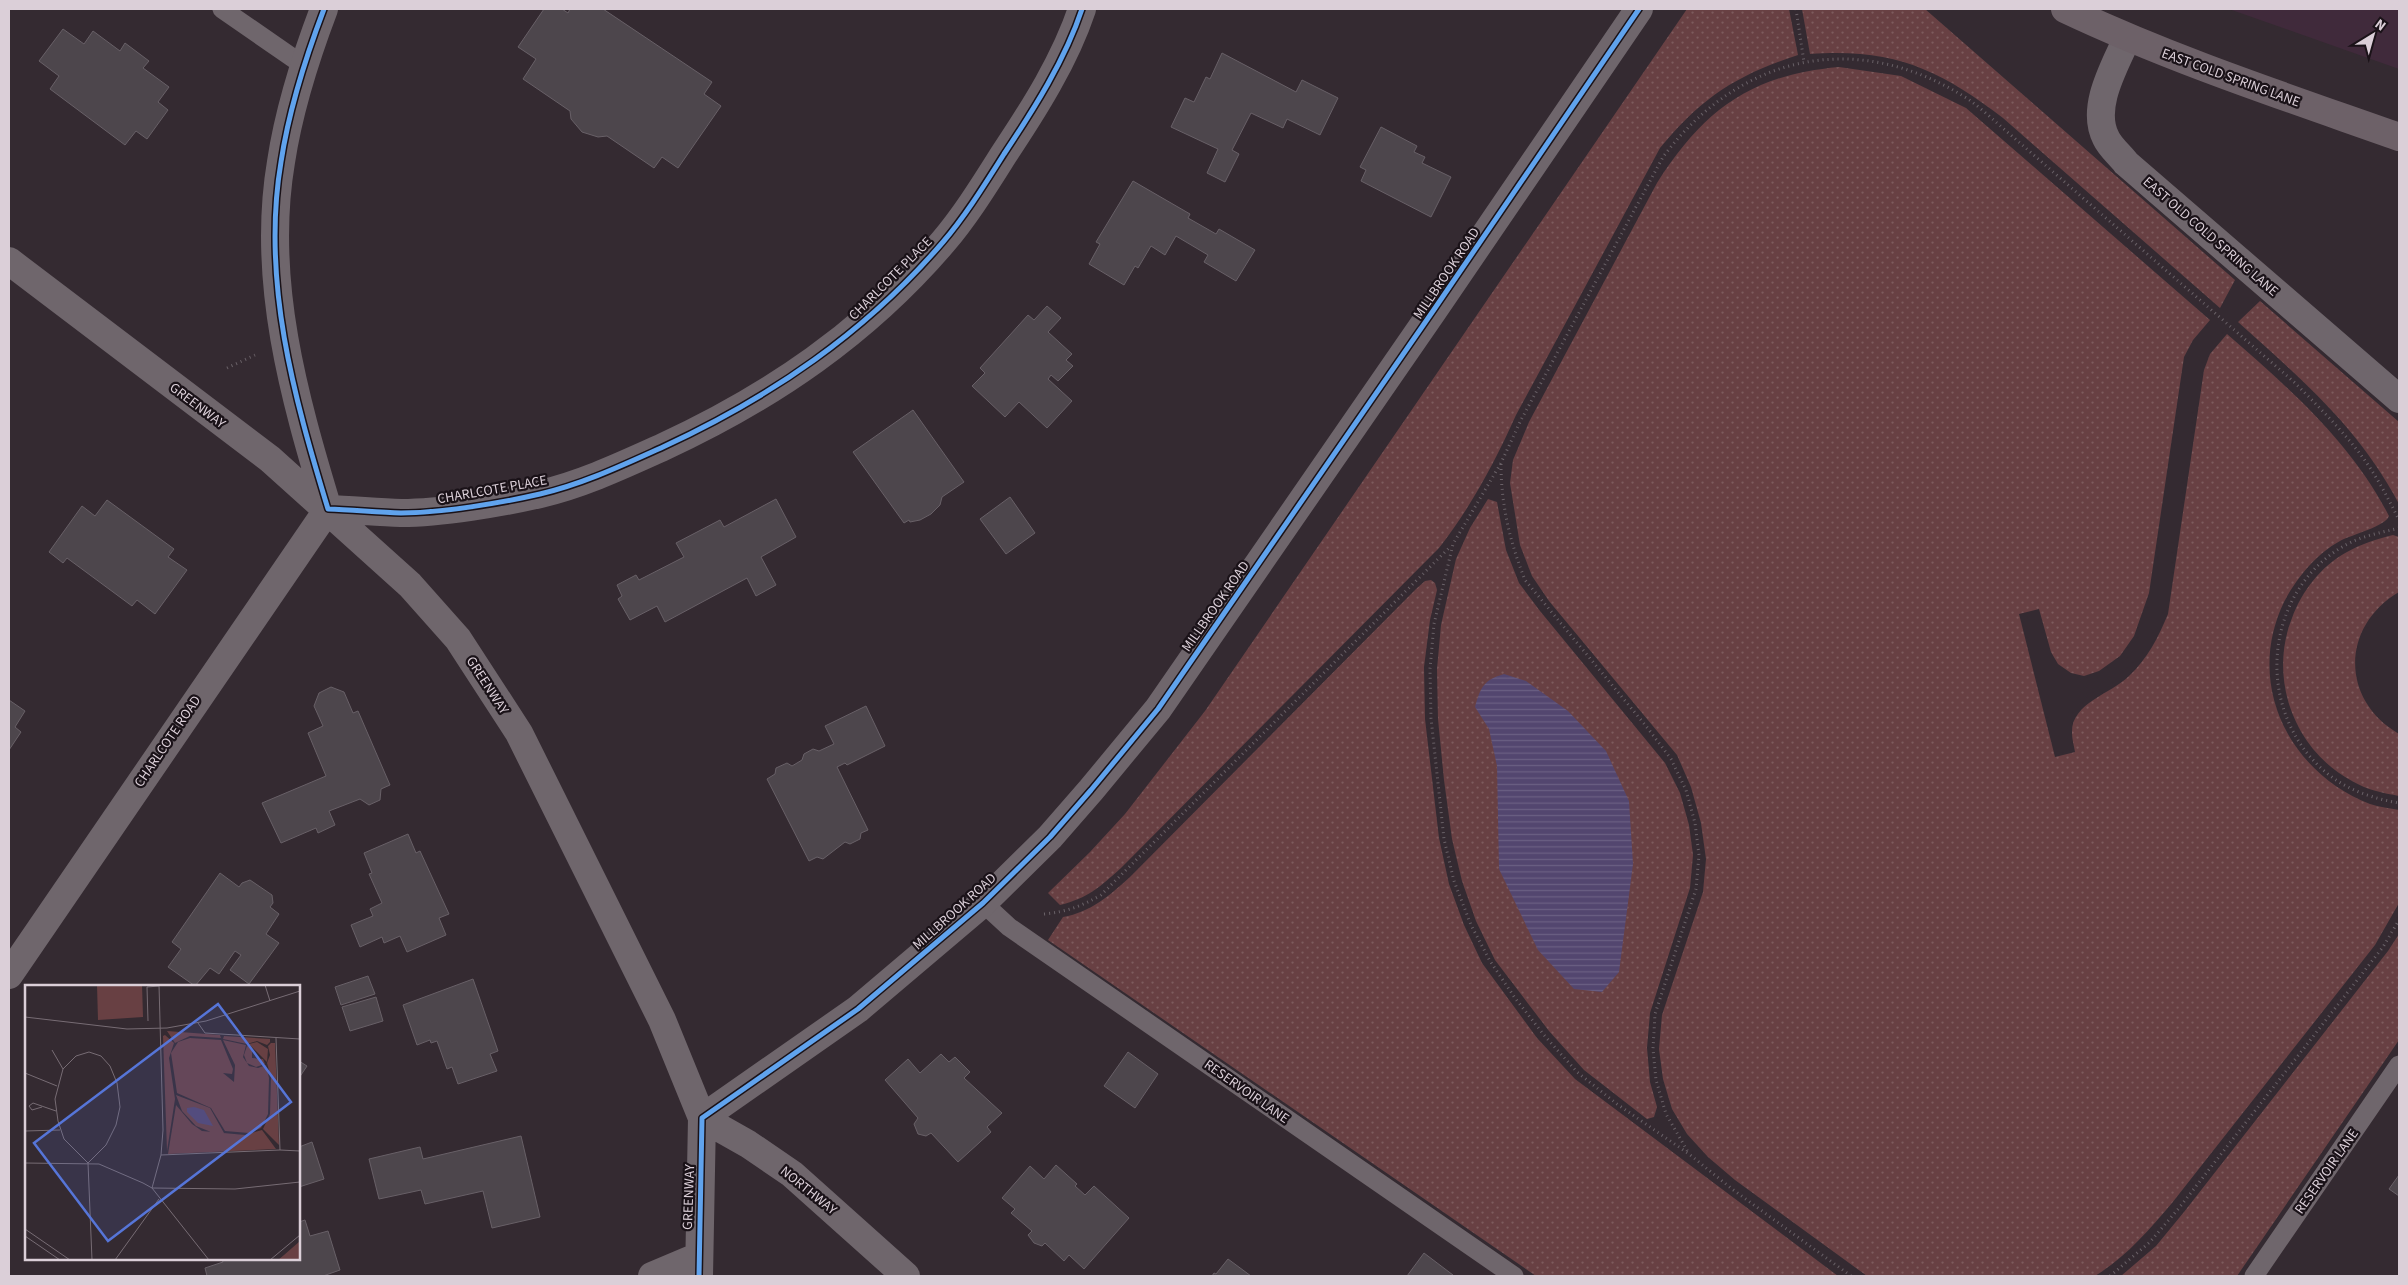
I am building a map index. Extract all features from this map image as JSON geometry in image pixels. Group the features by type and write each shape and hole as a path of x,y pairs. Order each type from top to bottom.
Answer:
{"main road":[{"name":"EAST COLD SPRING LANE","path":"2065,9 2127,38 2210,70 2399,137"}],"street":[{"path":"324,9 303,65 290,110 280,164 275,248 278,298 287,356 302,423 328,509"},
{"name":"CHARLCOTE PLACE","path":"328,509 403,513 499,502 541,494 593,478 706,427 752,402 797,373 878,310 944,241 976,198 1030,114 1076,28 1082,9"},
{"name":"MILLBROOK ROAD","path":"702,1118 858,1009 982,903 1050,837 1158,708 1428,320 1639,9"},
{"name":"EAST OLD COLD SPRING LANE","path":"2127,38 2102,103 2101,122 2106,139 2126,163 2399,399"},
{"name":"GREENWAY","path":"9,261 270,459 328,509 410,585 458,639 519,733 662,1020 702,1118 698,1266"},
{"name":"CHARLCOTE ROAD","path":"9,975 328,509"},
{"name":"NORTHWAY","path":"702,1118 748,1144 792,1174 906,1276"},
{"path":"652,1276 698,1266"}],"lane":[{"path":"222,9 303,65"},
{"name":"RESERVOIR LANE","path":"982,903 1010,927 1514,1276"},
{"name":"RESERVOIR LANE","path":"2254,1276 2399,1066"}],"path":[{"path":"1796,9 1804,62"},
{"path":"1035,915 1064,912 1082,906 1101,895 1453,544 1501,463 1521,420 1633,210 1672,144 1705,110 1736,88 1769,71 1804,62 1835,59 1869,61 1911,72 1936,82 1968,100 2294,382 2329,417 2358,451 2384,490 2399,520"},
{"path":"227,368 241,360 258,354"},
{"path":"1501,463 1501,492 1506,521 1524,580 1671,759 1688,798 1695,823 1699,855 1696,889 1655,1014 1653,1049 1656,1080 1666,1114 1689,1154"},
{"path":"2399,528 2367,535 2342,547 2317,566 2297,591 2283,621 2276,652 2277,684 2285,716 2300,744 2321,768 2347,787 2377,800 2399,803"},
{"path":"1453,544 1434,624 1430,668 1431,718 1444,840 1454,881 1471,925 1490,961 1515,998 1544,1035 1578,1072 1617,1104 1689,1154 1748,1201 1851,1276"},
{"path":"2110,1276 2150,1242 2179,1208 2383,947 2399,920"}],"shaded area":[{"path":"1687,9 1789,9 1798,55 1756,71 1721,90 1690,115 1660,148 1516,415 1482,484 1462,517 1439,548 1121,868 1093,891 1078,899 1060,905 1048,893 1125,814 1205,711"},
{"path":"1802,9 1925,9 2235,280 2220,308 2003,118 1958,86 1914,65 1891,59 1839,53 1810,54"},
{"path":"2229,9 2399,9 2399,69"},
{"path":"1839,67 1901,76 1966,108 2210,320 2193,340 2184,357 2149,593 2134,636 2120,656 2099,671 2084,676 2071,673 2058,664 2051,652 2039,609 2019,614 2055,757 2075,752 2072,733 2073,723 2078,714 2093,700 2121,682 2136,669 2152,647 2168,614 2204,370 2210,354 2227,334 2295,396 2337,440 2374,489 2389,516 2382,523 2331,546 2301,576 2284,602 2273,633 2269,663 2272,693 2282,721 2296,747 2316,770 2341,789 2370,804 2399,810 2399,903 2375,945 2172,1203 2127,1252 2095,1276 1867,1276 1735,1180 1708,1157 1687,1134 1672,1109 1663,1079 1659,1049 1662,1015 1703,892 1706,859 1701,823 1691,787 1677,755 1549,601 1532,576 1520,545 1510,483 1513,460 1529,422 1657,183 1693,135 1712,116 1732,101 1755,88 1780,78 1808,71"},
{"path":"2260,301 2399,422 2399,504 2366,451 2347,428 2306,384 2238,322"},
{"path":"1488,499 1497,502 1506,550 1519,583 1665,763 1680,793 1689,825 1693,855 1690,888 1650,1013 1647,1048 1650,1082 1657,1107 1654,1117 1647,1119 1584,1070 1549,1031 1495,960 1476,921 1462,881 1452,839 1444,780 1438,719 1437,669 1441,625 1456,559 1470,528"},
{"path":"2393,535 2399,537 2399,592 2380,606 2366,624 2358,643 2355,663 2358,683 2366,702 2380,720 2399,734 2399,796 2363,787 2332,768 2315,751 2301,732 2291,711 2285,688 2283,665 2285,641 2292,618 2301,598 2314,580 2329,564 2347,552 2369,542"},
{"path":"1431,580 1435,583 1437,590 1430,620 1424,667 1425,719 1439,838 1449,884 1464,925 1482,963 1537,1038 1575,1079 1838,1276 1536,1276 1048,940 1063,917 1091,907 1107,897 1130,877 1416,589 1425,581"},
{"path":"1504,674 1526,681 1568,711 1606,751 1629,801 1633,864 1619,972 1602,992 1574,989 1538,950 1499,869 1497,766 1489,729 1475,707 1484,685"},
{"path":"2399,934 2399,1040 2237,1276 2121,1276 2156,1246 2184,1212 2388,951"}],"building":[{"path":"544,9 562,9 568,13 570,9 603,9 712,82 704,94 721,106 678,168 662,157 654,168 607,136 598,137 582,132 571,119 570,111 523,79 536,59 518,47"},
{"path":"63,29 84,44 93,31 120,51 125,43 149,61 143,68 169,87 158,102 168,110 147,139 136,131 125,145 50,89 59,76 39,61"},
{"path":"1222,53 1296,92 1302,80 1338,98 1320,135 1287,119 1283,128 1251,113 1232,150 1239,154 1225,182 1207,173 1218,149 1171,127 1185,98 1194,102 1206,77 1210,79"},
{"path":"1381,127 1417,146 1414,152 1425,157 1422,163 1451,177 1431,217 1361,181 1366,170 1360,167"},
{"path":"1133,181 1190,214 1188,218 1216,234 1219,229 1255,250 1236,281 1204,262 1208,255 1176,236 1165,255 1151,246 1138,268 1135,266 1124,285 1089,264 1100,244 1096,242"},
{"path":"1047,306 1061,318 1048,332 1072,354 1066,360 1073,366 1058,381 1051,375 1048,379 1072,401 1047,428 1019,402 1005,417 972,386 985,373 980,368 1028,315 1034,320"},
{"path":"913,410 964,482 942,497 940,505 931,514 920,520 910,522 909,520 904,523 853,452"},
{"path":"1010,497 1035,533 1006,554 980,519"},
{"path":"776,499 796,537 761,557 776,585 756,596 747,578 665,622 657,606 630,620 618,599 622,596 617,585 636,575 639,580 684,557 676,543 720,520 724,527"},
{"path":"107,500 174,549 168,557 187,570 155,614 137,600 132,606 67,558 63,563 49,552 82,506 95,516"},
{"path":"331,687 344,692 353,713 358,711 390,785 381,789 380,800 369,805 360,799 329,811 335,825 318,833 316,828 281,843 262,803 326,776 308,733 323,726 314,706 319,693"},
{"path":"9,700 25,711 15,727 21,732 9,750"},
{"path":"866,706 885,746 847,765 845,763 837,767 868,830 861,833 860,839 850,844 845,842 823,859 817,857 809,861 767,779 775,774 776,768 787,763 792,766 802,760 804,754 813,749 819,751 834,744 825,726"},
{"path":"408,834 416,853 420,851 449,914 439,918 446,935 407,952 400,936 384,943 382,937 360,947 351,925 373,916 370,909 382,903 369,874 372,873 364,853"},
{"path":"220,873 239,887 242,883 250,880 272,895 273,903 270,907 279,914 266,934 279,943 249,984 230,970 241,955 235,951 219,974 210,968 196,985 194,985 168,967 181,949 172,942"},
{"path":"368,976 375,994 341,1005 335,987"},
{"path":"473,979 498,1051 490,1054 497,1071 458,1084 452,1067 447,1069 437,1041 431,1043 430,1040 417,1045 403,1005"},
{"path":"376,997 383,1021 350,1031 342,1007"},
{"path":"1128,1052 1158,1074 1135,1108 1104,1086"},
{"path":"941,1054 949,1062 955,1057 970,1072 964,1078 1002,1113 987,1127 991,1132 958,1162 931,1133 926,1136 918,1134 914,1124 918,1118 885,1080 908,1059 920,1073"},
{"path":"300,1062 307,1066 300,1076"},
{"path":"521,1136 540,1217 492,1228 483,1191 425,1204 421,1190 379,1199 369,1159 420,1147 423,1159"},
{"path":"312,1142 324,1179 300,1187 300,1147"},
{"path":"1056,1165 1077,1184 1075,1186 1085,1195 1094,1186 1129,1218 1084,1269 1069,1255 1064,1261 1045,1243 1042,1246 1034,1243 1028,1235 1032,1231 1011,1213 1015,1209 1002,1198 1030,1166 1044,1179"},
{"path":"2399,1175 2399,1196 2389,1189"},
{"path":"305,1220 310,1236 328,1231 340,1270 323,1276 207,1276 205,1268 223,1262 222,1260 300,1260 300,1222"},
{"path":"1424,1253 1453,1275 1407,1276"},
{"path":"1228,1259 1251,1276 1212,1276 1214,1273 1216,1274"}],"cycle path":[{"path":"324,9 298,84 281,162 276,206 275,250 284,338 315,467 328,509 401,513 471,507 507,501 556,490 587,479 648,454 703,428 741,407 814,360 849,334 882,305 913,275 960,221 1048,84 1067,47 1082,9"},
{"path":"699,1276 702,1118 858,1009 983,903 1050,837 1091,790 1158,709 1639,9"}]}
